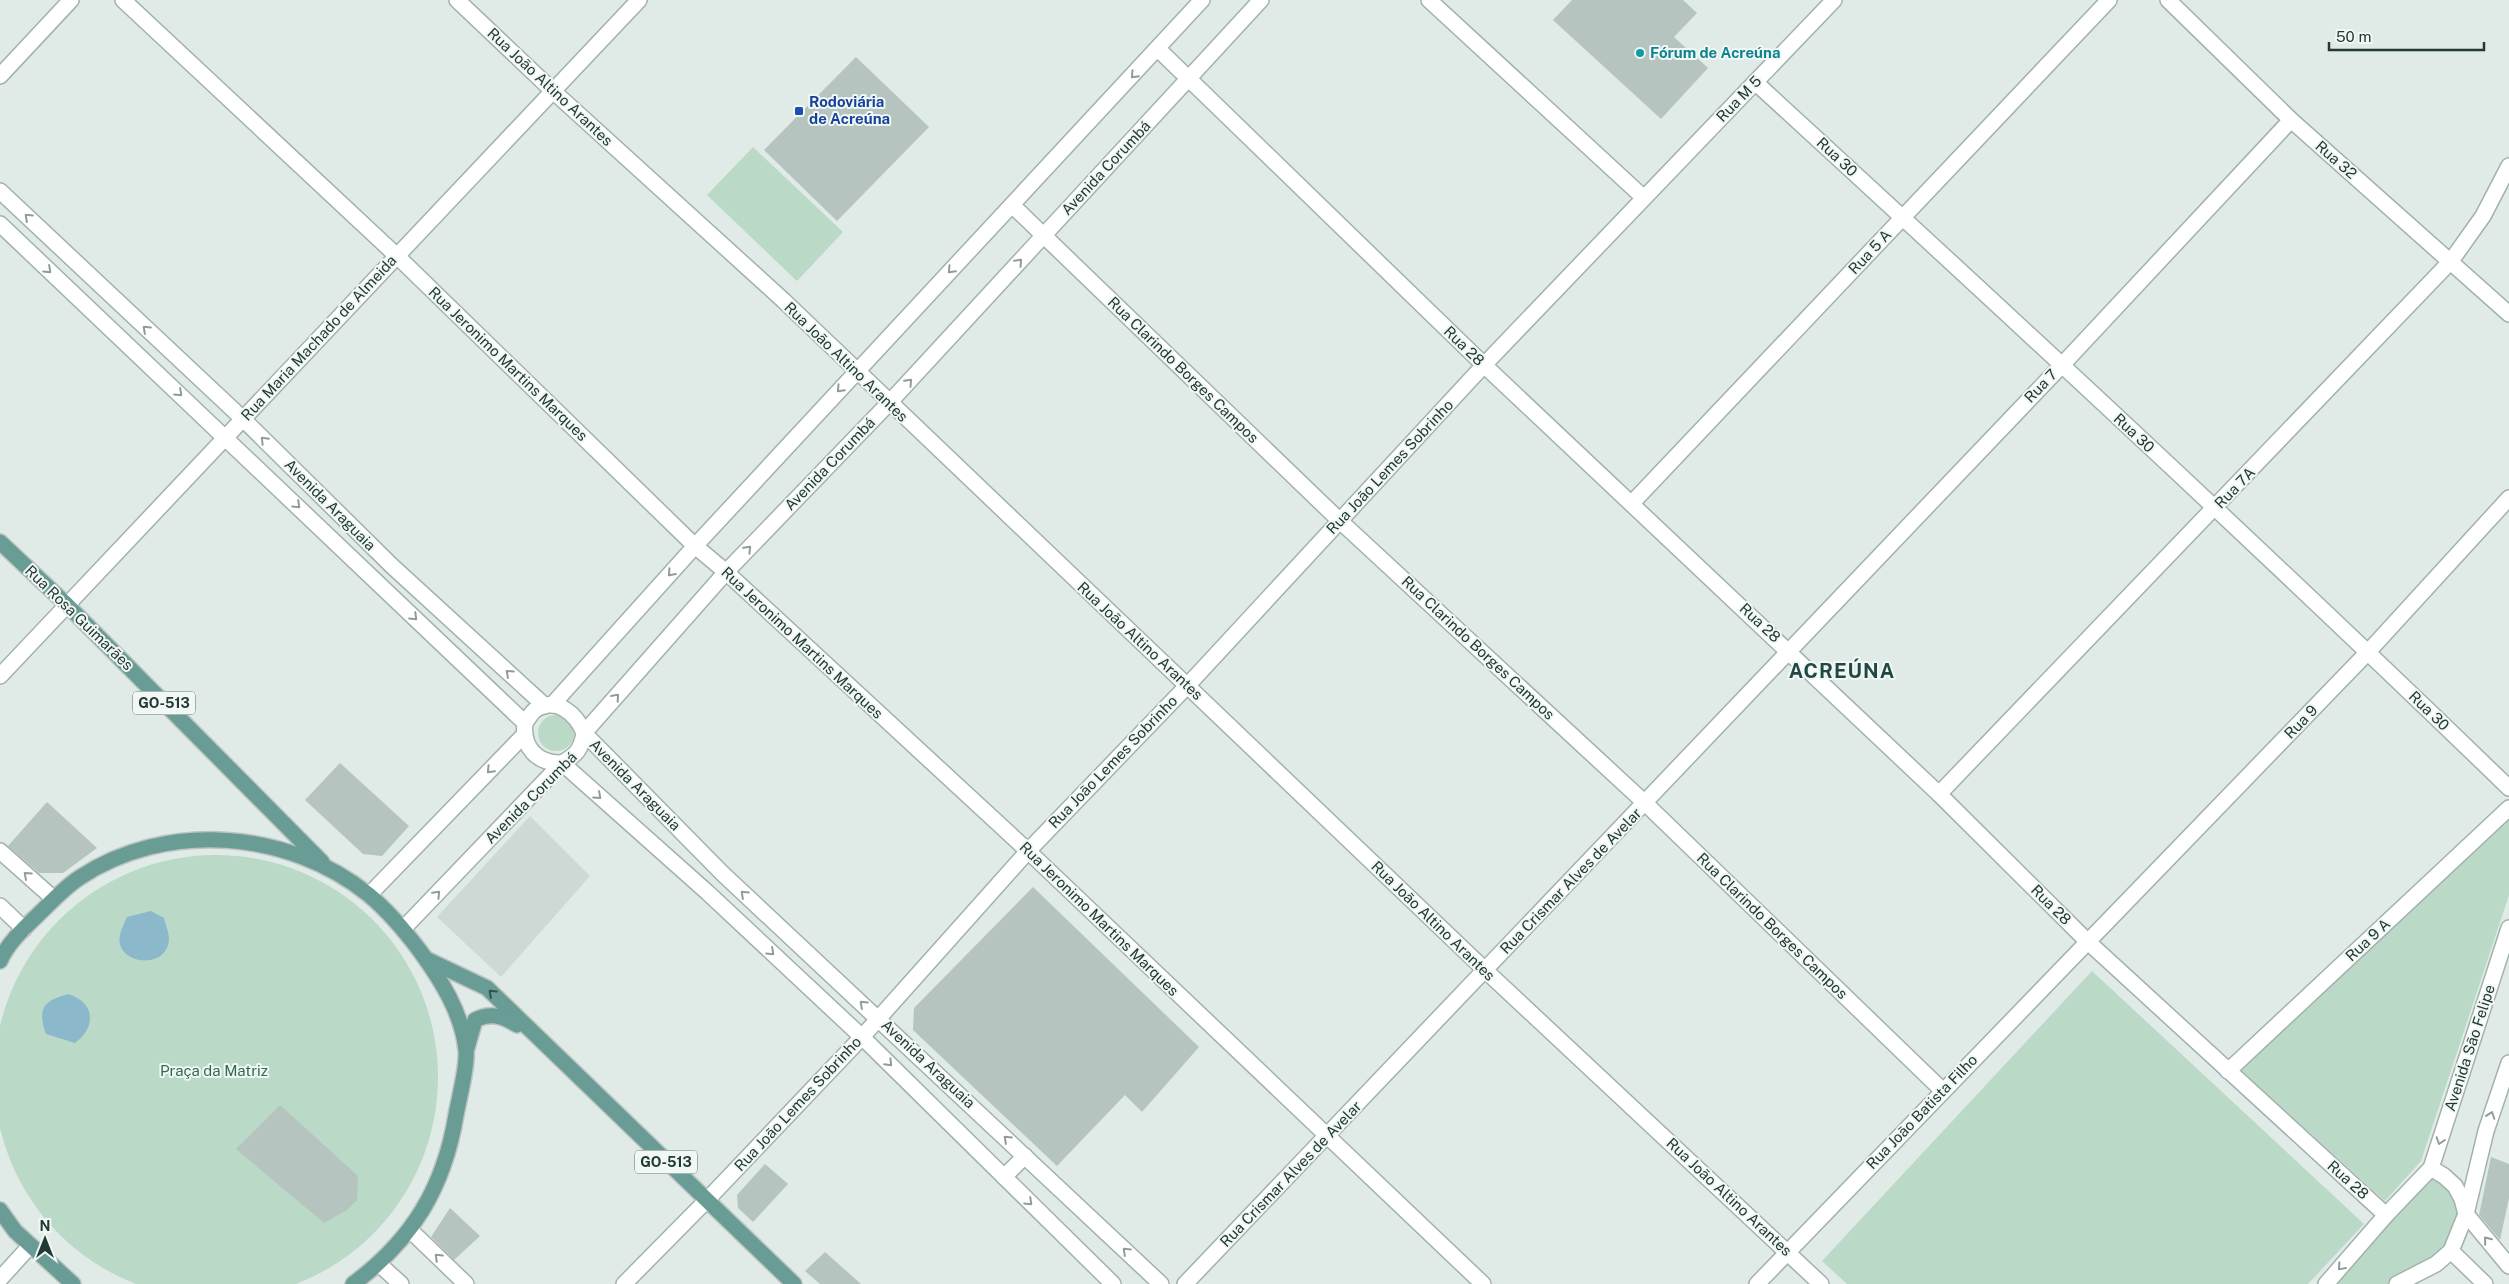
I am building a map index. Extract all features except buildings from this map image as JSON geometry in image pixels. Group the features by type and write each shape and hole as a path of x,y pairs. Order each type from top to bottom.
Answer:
{"main road":[{"name":"Rua Rosa Guimarães","path":"0,542 68,605 326,867"},
{"path":"0,961 24,929 54,899 79,878 125,855 175,842 227,840 278,848 326,867 370,895 403,929 426,959 453,1002 466,1051 451,1147 434,1190 410,1230 379,1264 353,1284"},
{"name":"GO-513","path":"426,959 487,988 706,1202 794,1284"},
{"name":"GO-513","path":"466,1051 475,1020 485,1016 503,1016 539,1040"},
{"path":"0,1210 30,1246 67,1283"}],"street":[{"path":"0,76 71,0"},
{"name":"Rua Jeronimo Martins Marques","path":"123,0 397,256 695,546 726,572 1028,851 1484,1284"},
{"name":"Rua João Altino Arantes","path":"457,0 553,91 783,300 856,372 1486,971 1821,1284"},
{"name":"Rua Maria Machado de Almeida","path":"0,676 639,0"},
{"path":"370,895 524,729 534,711 548,706 1202,0"},
{"name":"Avenida Corumbá","path":"403,929 562,763 577,754 582,745 584,733 726,572 889,403 1261,0"},
{"path":"1429,0 1644,198"},
{"name":"Rua M 5","path":"1644,198 1834,0"},
{"name":"Rua 5 A","path":"1632,503 2108,0"},
{"name":"Rua 32","path":"2168,0 2291,120 2509,314"},
{"name":"Rua 28","path":"1158,49 1484,365 1790,651 1939,794 2087,941 2386,1215"},
{"name":"Rua 30","path":"1755,82 2062,365 2368,652 2509,788"},
{"name":"Rua 7","path":"1790,651 2062,365 2291,120"},
{"name":"Rua 7A","path":"1939,794 2215,509 2451,261 2483,216 2509,166"},
{"name":"Avenida Araguaia","path":"0,191 243,419 392,566 548,706 566,708 573,714 580,721 584,733 723,874 1161,1284"},
{"name":"Rua João Lemes Sobrinho","path":"624,1284 706,1202 862,1037 1028,851 1187,686 1484,365 1644,198"},
{"name":"Rua Clarindo Borges Campos","path":"1012,205 1340,520 1645,803 1943,1091"},
{"name":"Avenida Araguaia","path":"0,224 378,582 524,729 526,744 539,759 550,764 562,763 707,892 862,1037 1113,1284"},
{"path":"79,299 97,282"},
{"name":"Rua 9","path":"2087,941 2368,652 2509,498"},
{"path":"378,582 392,566"},
{"name":"Rua Crismar Alves de Avelar","path":"1185,1284 1790,651"},
{"name":"Rua 9 A","path":"2228,1071 2509,808"},
{"path":"0,851 54,899"},
{"path":"707,892 723,874"},
{"path":"0,906 24,929"},
{"name":"Avenida São Felipe","path":"2326,1284 2386,1215 2431,1168 2509,928"},
{"name":"Rua João Batista Filho","path":"1758,1284 2087,941"},
{"path":"2397,1284 2436,1264 2451,1251 2466,1214 2486,1131 2509,1063"},
{"path":"1004,1177 1025,1156"},
{"path":"2431,1168 2455,1186 2462,1199 2466,1214 2509,1266"},
{"path":"410,1230 466,1284"},
{"path":"0,1279 30,1246"},
{"path":"2451,1251 2486,1284"},
{"path":"379,1264 401,1284"}],"shaded area":[{"path":"530,816 590,876 501,977 437,917"}],"green space":[{"path":"753,147 843,232 797,281 707,195"},
{"path":"556,715 569,720 574,733 569,746 556,751 543,746 538,733 543,720"},
{"path":"2509,816 2509,895 2421,1161 2385,1201 2240,1070"},
{"name":"Praça da Matriz","path":"216,855 259,859 301,872 321,881 357,905 373,920 388,936 412,972 421,992 434,1034 438,1077 434,1120 421,1162 412,1182 388,1218 373,1234 357,1249 321,1273 301,1282 259,1295 216,1299 173,1295 131,1282 111,1273 75,1249 59,1234 44,1218 20,1182 11,1162 -2,1120 -6,1077 -2,1034 11,992 20,972 44,936 59,920 75,905 111,881 131,872 173,859"},
{"path":"2092,971 2364,1224 2308,1284 1847,1284 1822,1261"},
{"path":"2430,1171 2443,1176 2464,1213 2449,1251 2391,1284 2329,1284"}],"water":[{"path":"151,911 164,918 169,942 164,953 157,958 139,960 124,952 120,944 120,935 127,917"},
{"path":"68,994 84,1003 90,1016 87,1030 75,1043 46,1034 42,1018 44,1007 48,1003"}],"place":[{"name":"Fórum de Acreúna","path":"1640,53"},
{"name":"Rodoviária de Acreúna","path":"799,111"}],"district":[{"name":"ACREÚNA","path":"1842,671"}]}
